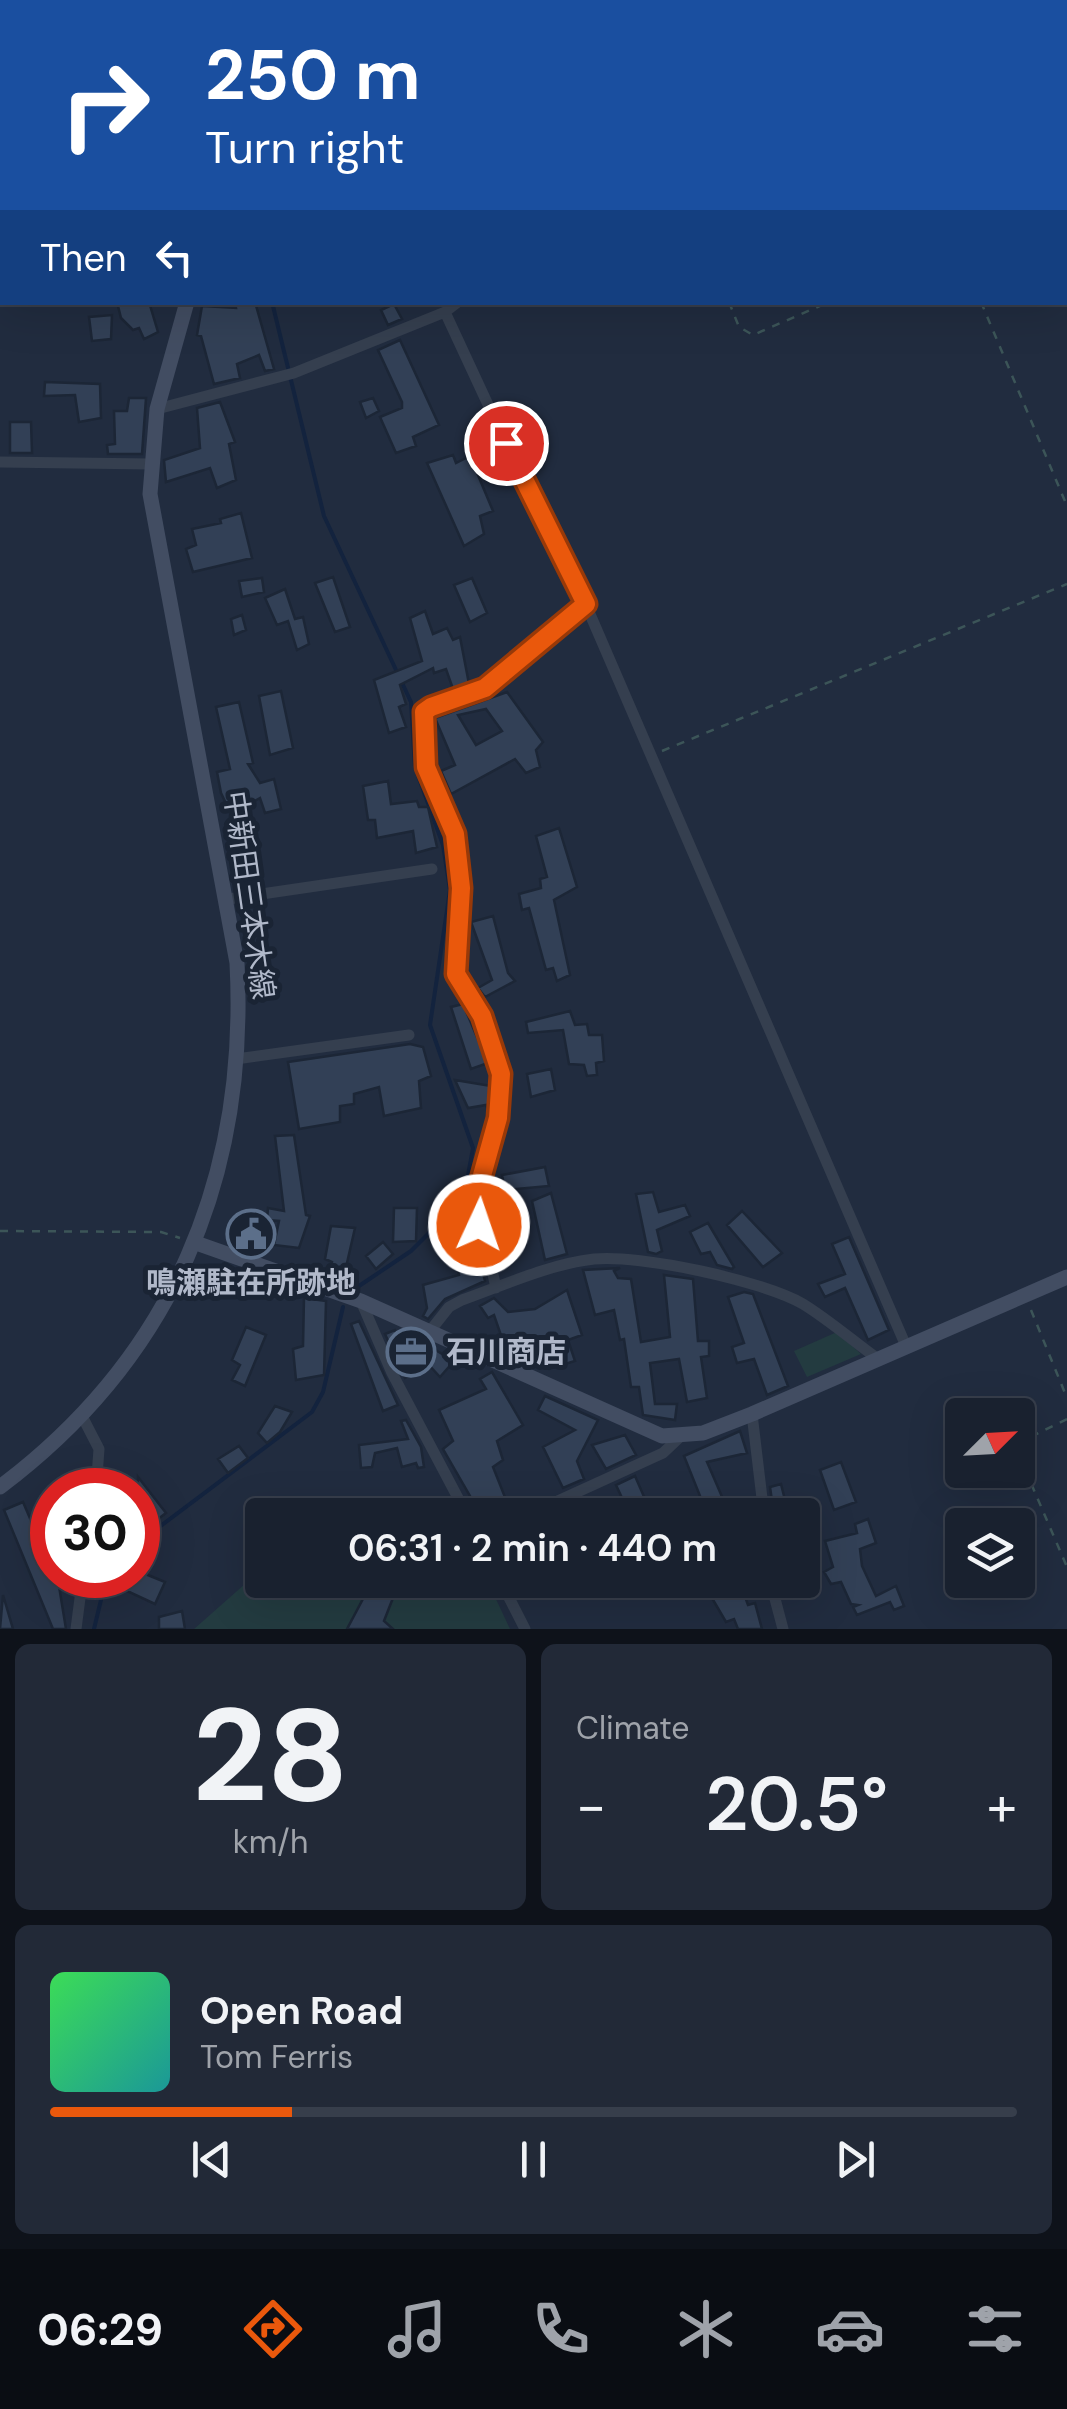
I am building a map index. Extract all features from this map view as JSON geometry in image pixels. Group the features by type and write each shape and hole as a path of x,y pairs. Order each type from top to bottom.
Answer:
{"main road":[{"name":"中新田三本木線","path":"0,1487 82,1416 169,1300 196,1242 220,1161 236,1059 239,1003 228,899 154,527 151,464 156,409 186,305"},
{"path":"196,1242 361,1301 662,1436 680,1436 752,1414 1067,1276"}],"street":[{"path":"156,409 290,374 454,305"},
{"path":"445,312 586,604 906,1346"},
{"path":"0,462 151,464"},
{"path":"496,1288 476,1197 498,1118 501,1074 482,1016 456,974 461,888 455,834 426,767 422,727 424,712 485,688 586,604"},
{"path":"228,899 432,869"},
{"path":"236,1059 410,1036"},
{"path":"430,1331 450,1307 496,1288 596,1259 740,1280 803,1304 878,1360"},
{"path":"361,1301 392,1372 458,1498"},
{"path":"752,1414 762,1498"},
{"path":"82,1416 99,1449 98,1468"},
{"path":"565,1498 664,1453 680,1436"},
{"path":"76,1629 81,1598"},
{"path":"509,1598 525,1629"},
{"path":"775,1598 784,1629"}],"path":[{"path":"730,305 739,327 753,335 822,305"},
{"path":"982,305 1067,506"},
{"path":"651,756 1067,584"},
{"path":"0,1231 161,1232 196,1242"},
{"path":"1024,1295 1067,1398"},
{"path":"1067,1419 1024,1440 1018,1453 1067,1568"}],"green space":[{"path":"837,1332 861,1354 807,1377 794,1351"},
{"path":"245,1584 245,1598 495,1598 510,1629 194,1629"}],"building":[{"path":"118,305 150,305 158,332 144,339 139,328 133,330 121,318"},
{"path":"236,305 256,305 274,369 265,371 259,355 237,364 240,378 214,384 201,336 197,335 202,306 236,308"},
{"path":"395,305 402,319 388,325 381,310"},
{"path":"112,315 111,339 92,341 89,317"},
{"path":"400,340 439,425 413,437 416,446 396,453 380,417 402,408 402,402 378,350"},
{"path":"45,382 100,384 101,418 79,422 75,395 44,396"},
{"path":"129,398 146,398 142,454 108,454 107,445 115,444 114,411 127,411"},
{"path":"373,398 379,411 366,418 360,402"},
{"path":"220,402 235,442 229,444 236,480 217,488 210,468 166,482 164,460 200,448 197,408"},
{"path":"10,422 31,422 32,453 10,453"},
{"path":"453,455 456,463 470,456 493,511 480,516 484,534 464,546 427,463"},
{"path":"241,513 252,558 193,572 186,549 196,545 192,529 221,523 220,519"},
{"path":"333,577 350,627 335,632 315,583"},
{"path":"262,578 264,592 242,597 239,581"},
{"path":"472,578 487,613 470,622 454,585"},
{"path":"285,589 295,619 303,617 309,644 297,650 288,621 277,625 265,598"},
{"path":"425,611 433,634 447,628 453,640 460,637 469,684 453,689 446,669 434,673 433,668 400,685 406,704 399,707 406,727 389,733 374,680 422,661 410,618"},
{"path":"242,615 246,630 234,635 231,619"},
{"path":"281,691 293,748 270,755 259,696"},
{"path":"507,692 543,742 536,750 540,767 526,773 515,759 451,794 441,771 455,765 435,718","holes":["486,709 502,731 476,745 458,715"]},
{"path":"239,702 253,763 248,764 260,783 274,779 281,809 265,813 260,798 231,814 221,793 217,772 230,769 216,707"},
{"path":"388,781 391,804 417,801 419,807 428,807 437,847 416,853 413,831 377,838 375,820 368,820 363,786"},
{"path":"559,828 577,887 554,900 570,975 557,981 553,968 546,970 529,908 522,910 519,894 541,888 540,879 547,877 536,836"},
{"path":"493,916 508,973 515,981 485,997 478,988 492,980 471,922"},
{"path":"463,1004 488,1063 471,1069 451,1007"},
{"path":"570,1011 575,1025 587,1024 589,1035 602,1035 604,1061 596,1063 597,1075 587,1076 584,1065 569,1064 563,1030 528,1033 526,1022"},
{"path":"410,1044 423,1047 431,1076 419,1081 421,1108 384,1116 379,1087 354,1094 354,1104 340,1106 340,1122 299,1129 288,1062"},
{"path":"551,1069 555,1090 531,1097 527,1074"},
{"path":"455,1080 491,1086 489,1113 486,1105 468,1108"},
{"path":"294,1135 306,1215 310,1216 299,1248 274,1245 279,1221 267,1220 268,1208 284,1211 275,1136"},
{"path":"545,1167 549,1186 505,1190 502,1175"},
{"path":"653,1192 659,1212 685,1205 690,1216 657,1230 662,1251 656,1254 648,1252 636,1194"},
{"path":"551,1193 567,1254 545,1260 532,1201"},
{"path":"394,1208 417,1208 416,1241 393,1242"},
{"path":"742,1211 782,1253 763,1267 727,1225"},
{"path":"708,1223 732,1269 717,1265 710,1252 701,1254 690,1232"},
{"path":"470,1224 485,1281 445,1299 428,1319 423,1316 427,1308 423,1285 459,1275 452,1250 443,1251 439,1236"},
{"path":"331,1226 355,1228 344,1276 329,1275 332,1262 325,1259"},
{"path":"849,1237 889,1330 868,1340 845,1288 825,1297 818,1284 845,1274 832,1244"},
{"path":"383,1242 393,1254 376,1269 366,1256"},
{"path":"620,1268 614,1271 618,1278 631,1279 641,1342 670,1337 664,1275 693,1279 698,1341 709,1341 709,1356 701,1357 707,1398 687,1402 679,1359 650,1363 655,1404 677,1404 675,1420 643,1415 639,1387 631,1387 624,1339 620,1340 614,1310 595,1315 583,1270"},
{"path":"225,1271 244,1272 245,1288 226,1292"},
{"path":"567,1290 582,1335 568,1340 575,1361 549,1369 521,1360 516,1344 505,1347 494,1315 488,1318 480,1306 494,1298 508,1312 535,1309"},
{"path":"744,1292 753,1294 788,1386 767,1395 754,1359 737,1363 732,1347 744,1343 728,1297"},
{"path":"304,1298 326,1301 324,1375 296,1380 293,1349 303,1346"},
{"path":"359,1321 398,1405 383,1411 351,1324"},
{"path":"246,1327 266,1335 245,1386 232,1380 240,1365 232,1360"},
{"path":"395,1330 403,1344 415,1338 454,1361 440,1377 428,1364 405,1378 385,1334"},
{"path":"492,1372 523,1425 497,1441 503,1460 493,1467 505,1498 471,1498 443,1449 453,1441 439,1410 486,1389 480,1379"},
{"path":"545,1396 598,1420 577,1461 584,1479 563,1488 543,1447 575,1430 538,1410"},
{"path":"275,1406 292,1412 280,1432 267,1443 258,1433"},
{"path":"406,1420 421,1447 424,1467 418,1468 416,1463 402,1467 397,1448 375,1453 372,1467 361,1468 359,1445 408,1439 401,1421"},
{"path":"740,1431 747,1453 707,1462 723,1498 701,1498 684,1456"},
{"path":"625,1435 636,1455 606,1469 592,1445"},
{"path":"239,1446 248,1458 228,1473 218,1459"},
{"path":"841,1462 856,1502 834,1510 820,1470"},
{"path":"635,1476 645,1498 622,1498 616,1485"},
{"path":"781,1484 784,1498 772,1498 770,1487"},
{"path":"23,1502 30,1518 30,1573 4,1510"},
{"path":"868,1519 876,1543 860,1549 862,1566 876,1596 896,1586 904,1606 894,1610 890,1602 857,1615 853,1607 858,1605 851,1604 841,1582 831,1584 824,1572 833,1567 825,1541 857,1533 855,1524"},
{"path":"3,1595 13,1629 0,1629"},
{"path":"40,1598 61,1598 66,1629 53,1629"},
{"path":"363,1598 393,1598 384,1621 393,1629 347,1629"},
{"path":"712,1598 745,1598 748,1605 755,1603 762,1629 738,1629 734,1619 726,1622"},
{"path":"182,1611 185,1629 159,1629 159,1617"}],"waterway":[{"path":"273,305 324,516 411,702 415,767 443,845 450,890 430,1025 473,1148 466,1186 432,1230 411,1251 359,1286"},
{"path":"160,1526 312,1412 323,1392 343,1307"},
{"path":"94,1629 101,1598"}],"place":[{"name":"鳴瀬駐在所跡地","path":"251,1234"},
{"name":"石川商店","path":"411,1352"}],"route":[{"path":"479,1225 476,1197 498,1118 501,1074 482,1016 462,990 456,974 461,888 455,834 426,767 424,712 485,688 586,604 506,443"}]}
